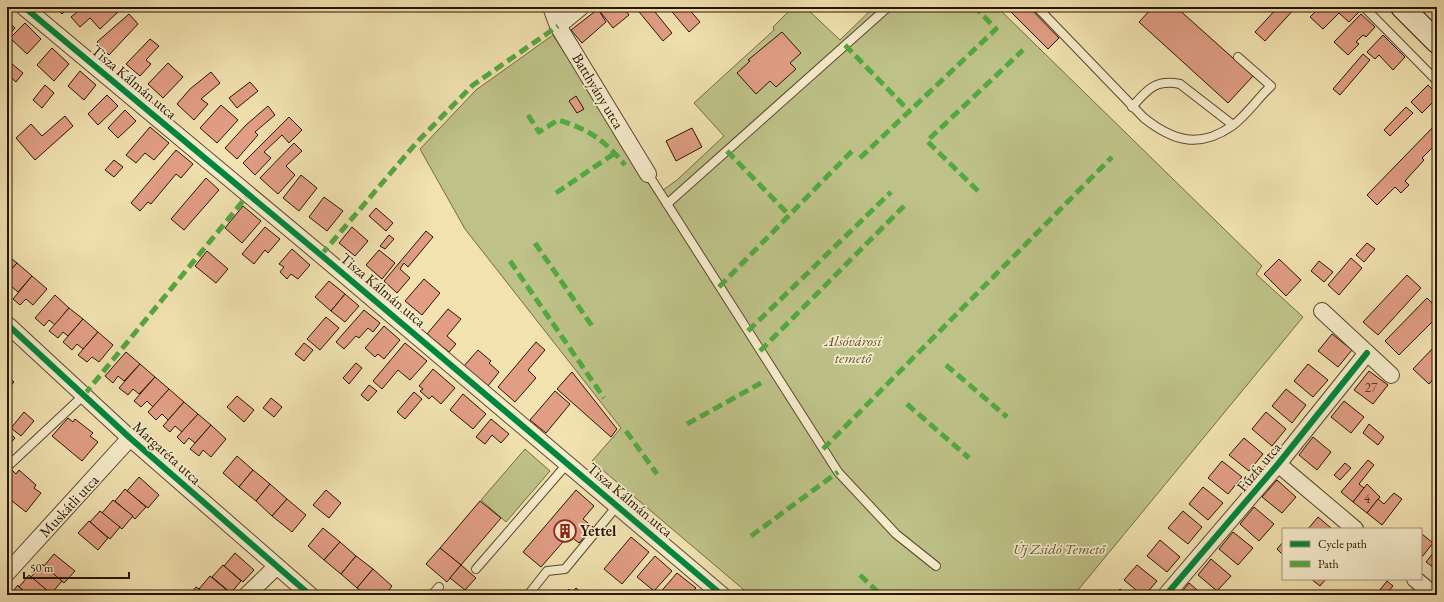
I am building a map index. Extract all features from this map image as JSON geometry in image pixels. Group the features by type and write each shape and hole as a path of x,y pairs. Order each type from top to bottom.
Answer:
{"main road":[{"path":"1402,7 1437,42"}],"street":[{"name":"Tisza Kálmán utca","path":"24,7 321,255 722,595"},
{"name":"Batthyány utca","path":"552,7 558,26 648,174"},
{"path":"558,26 581,7"},
{"path":"1322,311 1391,375"},
{"name":"Margaréta utca","path":"8,326 130,438 276,567 310,595"},
{"name":"Fűzfa utca","path":"1166,595 1278,464 1367,353"},
{"name":"Muskátli utca","path":"7,573 130,438"},
{"path":"1278,464 1354,528"},
{"path":"246,595 276,567"},
{"path":"1416,580 1434,595"}],"lane":[{"path":"667,204 888,7"},
{"path":"1037,7 1132,107 1157,129 1179,139 1194,140 1210,136 1233,125 1271,86 1238,57"},
{"path":"1364,7 1436,77"},
{"path":"1132,107 1146,90 1157,84 1180,84 1233,125"},
{"path":"648,174 838,472 896,534 936,566"},
{"path":"7,467 84,395"},
{"path":"476,570 567,464"},
{"path":"528,595 547,571 565,569 617,506"},
{"path":"432,595 439,587"}],"green space":[{"name":"Alsóvárosi temető","path":"793,7 805,7 840,40 874,7 997,7 1262,266 1256,274 1303,317 1074,595 750,595 592,461 621,428 465,229 420,149 476,90 553,35 656,195 677,180 724,136 694,103 774,30 773,27"},
{"path":"525,449 550,471 506,522 481,500"}],"building":[{"path":"55,7 69,7 62,14"},
{"path":"83,7 117,7 120,10 100,29 90,18 80,27 71,17"},
{"path":"600,7 623,7 629,15 613,28 598,9"},
{"path":"635,7 651,7 672,33 663,41"},
{"path":"668,7 687,7 700,22 689,32"},
{"path":"1006,7 1029,7 1059,38 1048,49"},
{"path":"1153,7 1176,7 1253,76 1228,103 1139,22"},
{"path":"1278,7 1296,7 1265,41 1255,32"},
{"path":"1320,7 1355,7 1360,11 1349,22 1339,13 1323,29 1310,17"},
{"path":"598,9 606,22 582,43 571,30"},
{"path":"129,14 138,24 109,55 97,42"},
{"path":"1361,14 1375,27 1366,37 1363,35 1356,42 1359,44 1348,55 1334,42"},
{"path":"7,21 15,28 7,37"},
{"path":"25,23 41,39 27,54 10,38"},
{"path":"782,32 801,53 790,63 796,69 776,87 770,81 756,94 737,73 750,61 748,60"},
{"path":"1383,35 1405,57 1393,70 1379,55 1375,59 1367,52"},
{"path":"150,39 159,46 146,60 151,64 140,76 126,64"},
{"path":"52,48 69,64 54,81 37,65"},
{"path":"1363,54 1370,60 1340,95 1333,89"},
{"path":"168,63 183,77 163,98 148,84"},
{"path":"12,64 23,73 16,82 7,74 7,69"},
{"path":"80,71 96,85 84,100 68,86"},
{"path":"211,72 220,83 201,99 208,104 194,120 177,104 190,89"},
{"path":"250,82 258,91 237,108 229,98"},
{"path":"45,85 54,93 42,108 33,100"},
{"path":"1428,85 1437,94 1437,98 1422,113 1411,102"},
{"path":"107,95 118,106 98,125 88,114"},
{"path":"576,96 584,109 577,113 569,101"},
{"path":"221,105 238,120 217,143 200,128"},
{"path":"268,106 275,115 255,132 258,135 237,159 225,148 246,125"},
{"path":"1406,107 1413,113 1390,136 1384,130"},
{"path":"125,110 136,121 118,138 108,128"},
{"path":"65,116 73,126 35,160 16,138 31,124 42,136"},
{"path":"289,117 302,130 289,143 282,135 264,152 271,158 255,175 243,163"},
{"path":"1437,123 1437,143 1422,158 1424,160 1405,181 1409,185 1401,193 1395,187 1377,205 1367,195"},
{"path":"150,127 169,143 154,160 145,153 136,163 126,155"},
{"path":"692,128 702,147 676,161 666,141"},
{"path":"294,143 302,151 286,166 295,175 278,194 260,178"},
{"path":"176,150 193,164 181,178 176,174 151,204 148,202 140,211 131,203"},
{"path":"114,160 123,167 114,177 105,170"},
{"path":"301,175 317,188 299,211 283,198"},
{"path":"206,178 219,190 184,230 171,219"},
{"path":"324,197 343,211 327,231 309,217"},
{"path":"243,206 261,221 242,243 225,228"},
{"path":"376,208 393,223 386,231 369,216"},
{"path":"265,227 280,239 268,253 265,250 254,264 242,254"},
{"path":"352,227 368,241 355,256 339,243"},
{"path":"426,231 433,237 408,267 404,263 400,269 410,278 397,293 384,281"},
{"path":"389,235 394,239 385,249 380,246"},
{"path":"1367,243 1375,249 1364,262 1356,255"},
{"path":"292,249 310,265 298,279 291,274 287,279 280,272 284,267 279,264"},
{"path":"379,250 395,263 382,279 366,265"},
{"path":"207,251 228,269 216,283 195,266"},
{"path":"7,255 17,263 7,274"},
{"path":"1351,258 1362,268 1339,295 1328,285"},
{"path":"1279,259 1301,280 1286,296 1264,274"},
{"path":"1319,261 1333,272 1324,282 1311,271"},
{"path":"17,263 32,276 18,292 12,287 7,293 7,274"},
{"path":"1407,275 1421,288 1378,335 1363,322"},
{"path":"32,276 47,289 33,305 26,299 20,305 13,299"},
{"path":"424,279 440,293 422,315 405,301"},
{"path":"329,281 345,294 331,311 315,297"},
{"path":"345,294 359,306 345,322 331,311"},
{"path":"55,295 69,308 55,325 49,320 44,326 35,318"},
{"path":"1427,298 1437,308 1437,317 1399,355 1385,341"},
{"path":"69,308 83,319 68,336 63,332 58,338 49,331"},
{"path":"448,309 461,319 447,336 456,344 449,352 427,334"},
{"path":"364,310 380,323 373,332 368,328 359,338 356,336 344,349 336,342"},
{"path":"326,317 339,328 320,350 307,339"},
{"path":"83,319 98,332 83,349 77,344 72,350 63,342"},
{"path":"384,326 400,340 384,359 378,354 375,357 365,348"},
{"path":"98,332 113,345 99,362 92,357 87,362 78,355"},
{"path":"1332,334 1352,350 1338,367 1318,351"},
{"path":"536,342 545,350 528,370 536,378 515,402 498,387"},
{"path":"304,343 313,350 304,361 295,354"},
{"path":"405,343 427,361 410,380 398,370 382,389 373,381"},
{"path":"1434,347 1437,350 1437,375 1429,384 1413,369"},
{"path":"478,350 491,361 489,363 499,372 488,386 464,366"},
{"path":"126,352 140,364 124,381 118,376 113,383 105,376"},
{"path":"356,363 362,368 349,384 343,378"},
{"path":"140,364 155,377 139,394 133,389 128,395 119,388"},
{"path":"1308,364 1328,380 1313,397 1294,381"},
{"path":"433,369 455,388 441,404 432,396 429,399 420,391 423,389 419,386"},
{"path":"1369,371 1388,385 1373,404 1354,390"},
{"path":"572,372 617,429 611,437 557,389"},
{"path":"7,377 14,382 7,390"},
{"path":"155,377 169,389 153,407 147,401 141,407 134,401"},
{"path":"369,385 377,391 368,401 361,395"},
{"path":"169,389 184,402 168,420 162,414 156,420 148,412"},
{"path":"1286,389 1306,405 1292,423 1272,406"},
{"path":"555,391 570,404 546,433 530,420"},
{"path":"414,392 422,399 405,419 397,412"},
{"path":"463,394 486,414 473,429 450,410"},
{"path":"237,396 254,410 244,422 227,407"},
{"path":"271,398 282,407 274,417 263,408"},
{"path":"1344,401 1364,417 1351,433 1331,417"},
{"path":"184,402 198,414 182,432 175,426 170,432 163,426"},
{"path":"24,412 34,421 21,436 11,428"},
{"path":"1266,412 1286,429 1272,446 1252,429"},
{"path":"198,414 211,425 195,443 189,438 184,444 177,437"},
{"path":"68,418 73,422 75,419 93,433 90,436 98,442 82,461 52,436"},
{"path":"491,419 509,434 501,443 492,435 485,444 476,437"},
{"path":"1369,424 1384,437 1378,445 1363,433"},
{"path":"211,425 226,439 211,457 203,450 199,456 190,449"},
{"path":"7,431 15,438 7,447"},
{"path":"1313,437 1331,452 1317,470 1299,455"},
{"path":"1244,438 1263,454 1249,471 1229,455"},
{"path":"237,456 253,470 239,487 223,473"},
{"path":"1368,460 1374,465 1359,484 1364,488 1353,502 1341,492"},
{"path":"1222,461 1242,477 1228,494 1208,478"},
{"path":"1345,463 1351,468 1340,480 1334,475"},
{"path":"11,469 16,474 19,470 36,485 34,488 41,493 26,512 7,497 7,474"},
{"path":"253,470 270,484 256,501 239,487"},
{"path":"139,477 159,495 148,508 127,491"},
{"path":"1277,480 1296,497 1282,513 1262,497"},
{"path":"270,484 287,499 272,516 256,501"},
{"path":"1367,484 1380,497 1367,513 1353,502"},
{"path":"1203,487 1223,503 1208,520 1189,504"},
{"path":"125,489 146,507 135,519 115,501"},
{"path":"326,490 341,503 329,518 313,505"},
{"name":"Yettel","path":"576,490 594,506 583,519 593,527 579,543 569,535 541,567 523,552"},
{"path":"1394,493 1402,499 1382,525 1367,513 1378,499 1384,504"},
{"path":"287,499 306,515 292,532 272,516"},
{"path":"113,500 133,516 122,529 102,513"},
{"path":"480,501 501,518 461,565 440,548"},
{"path":"1254,507 1274,524 1259,541 1240,524"},
{"path":"100,511 120,527 110,539 90,522"},
{"path":"1183,511 1202,527 1188,544 1168,528"},
{"path":"1318,517 1331,528 1309,528"},
{"path":"1437,517 1437,527 1432,523"},
{"path":"89,521 108,538 98,550 78,533"},
{"path":"323,528 340,542 324,560 308,546"},
{"path":"1233,532 1253,548 1238,565 1219,549"},
{"path":"1422,534 1433,543 1422,557"},
{"path":"631,537 649,552 622,584 604,569"},
{"path":"1160,540 1180,557 1167,572 1147,556"},
{"path":"340,542 356,556 341,574 324,560"},
{"path":"1282,543 1282,554 1277,549"},
{"path":"440,548 461,565 447,582 426,564"},
{"path":"1437,548 1437,570 1426,562"},
{"path":"235,553 254,570 243,582 224,566"},
{"path":"54,554 75,571 64,583 44,566"},
{"path":"356,556 373,569 357,588 341,574"},
{"path":"655,556 672,571 654,591 637,577"},
{"path":"1211,559 1231,576 1217,591 1198,575"},
{"path":"42,564 62,581 51,594 31,577"},
{"path":"223,565 241,581 231,593 212,577"},
{"path":"461,565 476,578 465,590 450,578"},
{"path":"1137,565 1157,581 1145,595 1142,595 1124,580"},
{"path":"373,569 392,586 385,595 366,595 357,588"},
{"path":"677,573 696,588 690,595 658,595"},
{"path":"29,575 49,592 46,595 29,595 19,587"},
{"path":"210,576 229,592 226,595 206,595 199,589"},
{"path":"1312,580 1325,580 1320,586"},
{"path":"1387,581 1393,586 1385,595 1376,595"},
{"path":"1189,583 1203,595 1179,595"},
{"path":"18,585 19,587 29,595 10,595"},
{"path":"196,587 199,589 206,595 189,595"},
{"path":"576,588 584,595 564,595 569,589 572,592"},
{"path":"1120,589 1127,595 1115,595"}],"marked path":[{"path":"860,158 996,29 975,7"},
{"path":"321,255 417,142 473,85 558,26"},
{"path":"845,45 909,111"},
{"path":"978,191 927,141 1023,50"},
{"path":"528,115 539,132 558,120 579,127 596,137 625,165"},
{"path":"727,151 789,215"},
{"path":"719,287 852,151"},
{"path":"556,193 615,153"},
{"path":"823,449 1112,157"},
{"path":"748,331 891,192"},
{"path":"84,395 248,195"},
{"path":"760,351 904,206"},
{"path":"535,243 594,329"},
{"path":"510,261 604,398"},
{"path":"946,365 1007,417"},
{"path":"687,424 761,383"},
{"path":"907,404 969,458"},
{"path":"626,431 657,474"},
{"path":"751,536 838,472"},
{"path":"860,575 881,595"}],"cycle path":[{"path":"24,7 321,255 722,595"},
{"path":"7,328 9,326 130,438 310,595"},
{"path":"1166,595 1278,464 1367,353"}],"place":[{"name":"Yettel","path":"565,531"}],"park label":[{"name":"Új Zsidó Temető","path":"1059,549"}]}
